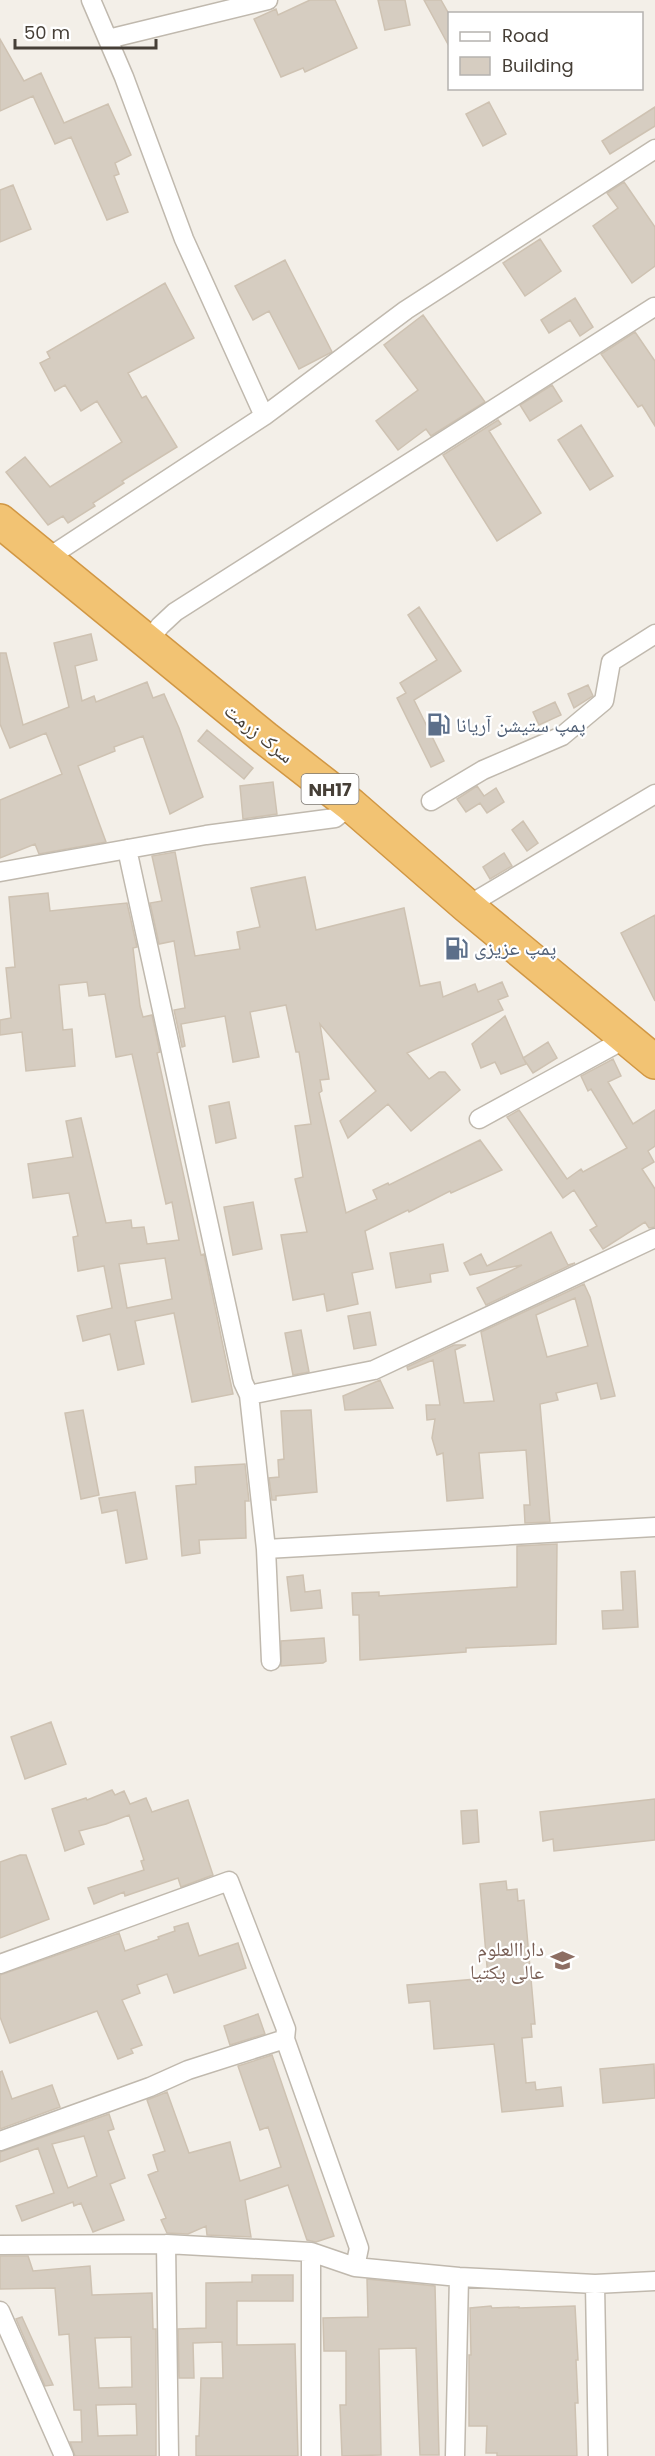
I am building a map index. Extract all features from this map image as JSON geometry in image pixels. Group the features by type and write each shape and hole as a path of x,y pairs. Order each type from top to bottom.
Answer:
{"highway":[{"name":"سرک زرمت","path":"0,521 265,738 351,805 467,906 646,1052"}],"street":[{"path":"91,0 184,238 264,416"},
{"path":"108,39 268,0"},
{"path":"46,559 264,416 406,310 655,149"},
{"path":"148,642 175,612 654,307"},
{"path":"431,801 483,770 562,736 604,701 611,662 655,634"},
{"path":"467,906 655,794"},
{"path":"0,872 206,835 335,818 351,805"},
{"path":"127,849 243,1382 249,1395 266,1549 272,1661"},
{"path":"479,1119 646,1052"},
{"path":"249,1395 374,1370 655,1238"},
{"path":"266,1549 655,1527"},
{"path":"0,1964 230,1881 286,2029 285,2039 358,2248 355,2267"},
{"path":"0,2141 150,2087 188,2070 285,2039"},
{"path":"166,2244 169,2456"},
{"path":"0,2245 166,2244 310,2252 355,2267 459,2277 595,2284 655,2281"},
{"path":"310,2252 311,2456"},
{"path":"455,2456 459,2277"},
{"path":"595,2284 597,2456"},
{"path":"0,2311 64,2456"}],"building":[{"path":"310,0 335,0 357,48 305,72 303,68 281,77 254,19 276,9 278,15"},
{"path":"378,0 405,0 410,25 385,30"},
{"path":"424,0 441,0 448,12 448,44"},
{"path":"0,39 24,81 41,73 64,123 108,104 131,155 115,163 119,174 114,176 128,212 107,220 71,137 55,144 33,96 0,111"},
{"path":"489,102 506,134 483,146 466,114"},
{"path":"655,107 655,126 610,154 602,141"},
{"path":"624,182 655,227 655,266 632,283 593,226 618,208 607,193"},
{"path":"13,185 31,229 0,242 0,190"},
{"path":"540,239 561,271 525,296 503,263"},
{"path":"285,260 332,352 299,369 269,311 253,320 235,286"},
{"path":"165,283 194,338 128,373 142,398 146,396 177,447 122,481 124,483 93,503 95,506 68,523 63,516 48,525 6,472 25,457 50,487 122,442 97,401 81,411 65,385 55,391 40,363 50,358 47,352"},
{"path":"575,298 593,327 580,336 570,320 549,333 541,320"},
{"path":"423,315 485,402 431,436 426,429 398,450 376,421 418,390 384,345"},
{"path":"635,332 655,361 655,426 642,405 638,407 601,354"},
{"path":"552,385 562,401 530,421 520,405"},
{"path":"498,420 501,424 489,431 541,513 497,541 443,455"},
{"path":"581,425 613,476 590,490 558,440"},
{"path":"419,607 461,671 414,700 444,761 431,767 397,698 406,693 400,683 437,660 408,615"},
{"path":"91,634 97,660 75,666 82,701 94,696 96,702 147,682 153,698 164,694 179,728 203,797 170,814 143,736 114,747 115,751 78,766 106,842 39,854 35,844 0,858 0,800 62,774 46,733 10,748 0,724 0,653 6,653 23,725 69,707 54,643"},
{"path":"588,685 593,696 574,708 568,694"},
{"path":"555,702 561,715 539,725 533,712"},
{"path":"207,730 253,768 244,779 198,741"},
{"path":"273,782 277,814 243,819 240,786"},
{"path":"477,786 484,796 496,788 504,802 487,813 480,803 466,812 457,799"},
{"path":"523,821 538,843 527,851 512,830"},
{"path":"175,852 195,956 240,949 237,932 260,927 251,888 305,877 316,930 404,908 420,986 440,982 443,997 475,984 478,992 502,982 508,996 498,1000 503,1010 407,1053 429,1079 439,1072 445,1072 460,1090 411,1131 388,1104 348,1138 340,1121 376,1091 320,1024 329,1079 320,1080 322,1091 319,1093 346,1213 377,1199 373,1190 388,1183 389,1185 480,1140 502,1170 451,1193 450,1191 365,1231 373,1269 352,1273 358,1304 327,1311 324,1294 293,1300 281,1235 307,1232 295,1179 303,1177 295,1126 311,1124 299,1052 296,1052 286,1005 250,1012 259,1057 233,1062 225,1016 181,1024 185,1046 182,1047 174,1010 185,1008 174,941 159,944 150,903 162,901 152,856"},
{"path":"504,853 512,866 490,879 483,867"},
{"path":"48,893 50,911 127,903 137,947 133,948 140,1006 143,1017 152,1015 160,1052 157,1053 201,1255 204,1254 233,1394 192,1402 174,1313 135,1321 144,1364 118,1370 110,1334 83,1341 77,1316 112,1308 104,1266 78,1271 73,1237 78,1236 69,1193 33,1198 28,1164 73,1157 66,1121 81,1118 106,1223 131,1220 132,1228 144,1227 147,1244 179,1240 172,1202 166,1204 132,1054 116,1057 105,994 89,996 87,982 59,985 63,1030 72,1029 75,1066 26,1071 22,1032 0,1035 0,1020 11,1018 6,968 15,967 9,897","holes":["165,1258 172,1299 127,1308 119,1264"]},
{"path":"655,915 655,1001 621,933"},
{"path":"505,1016 526,1064 501,1074 495,1062 481,1068 472,1044"},
{"path":"548,1042 557,1058 533,1073 523,1058"},
{"path":"613,1059 621,1076 608,1082 633,1124 655,1110 655,1146 648,1151 654,1162 642,1169 655,1189 655,1227 649,1228 645,1222 603,1249 590,1230 597,1226 574,1190 563,1198 507,1117 519,1110 567,1179 581,1169 583,1172 627,1148 591,1089 588,1091 581,1076"},
{"path":"229,1102 236,1138 216,1143 209,1106"},
{"path":"253,1202 262,1249 233,1255 224,1207"},
{"path":"551,1232 568,1265 575,1263 486,1305 477,1288 522,1265 470,1275 464,1263 481,1254 487,1266"},
{"path":"443,1244 448,1271 430,1274 431,1282 396,1288 390,1253"},
{"path":"584,1284 590,1297 615,1396 601,1399 597,1383 556,1393 558,1400 540,1404 550,1522 525,1523 524,1505 530,1505 526,1450 479,1453 483,1498 447,1501 443,1453 437,1455 432,1438 435,1419 427,1420 426,1405 440,1405 433,1360 408,1370 407,1367 454,1345 466,1345 455,1350 464,1403 494,1401 481,1332","holes":["575,1298 588,1346 547,1357 536,1315"]},
{"path":"370,1312 376,1345 354,1349 348,1316"},
{"path":"301,1330 309,1372 293,1375 285,1333"},
{"path":"380,1380 393,1408 345,1410 343,1396"},
{"path":"83,1410 99,1495 81,1499 65,1413"},
{"path":"311,1410 317,1492 276,1496 276,1500 272,1500 269,1478 279,1477 278,1460 284,1459 281,1411"},
{"path":"245,1464 249,1501 245,1501 246,1538 199,1540 200,1553 182,1556 176,1486 196,1484 195,1467"},
{"path":"135,1492 147,1559 126,1563 117,1510 102,1513 99,1498"},
{"path":"557,1544 556,1644 466,1648 466,1652 360,1660 359,1615 353,1615 352,1593 379,1592 379,1596 517,1587 517,1546"},
{"path":"635,1571 638,1627 603,1629 602,1611 623,1610 621,1572"},
{"path":"303,1575 305,1592 320,1590 322,1608 291,1611 287,1577"},
{"path":"324,1638 326,1661 323,1663 281,1666 281,1641"},
{"path":"51,1722 66,1764 25,1779 11,1737"},
{"path":"112,1790 115,1795 124,1791 130,1804 146,1798 152,1812 188,1800 213,1875 181,1887 178,1878 125,1896 124,1892 94,1904 88,1888 144,1870 141,1861 144,1860 129,1815 79,1831 84,1844 65,1851 52,1809 86,1798 87,1800"},
{"path":"655,1799 655,1840 554,1851 553,1839 543,1841 540,1812"},
{"path":"477,1810 479,1842 463,1844 461,1811"},
{"path":"26,1855 49,1919 0,1938 0,1862"},
{"path":"506,1881 507,1890 517,1889 518,1901 524,1900 535,2024 531,2024 532,2037 522,2038 526,2083 535,2082 536,2090 561,2087 563,2106 502,2112 494,2044 434,2049 430,2001 409,2003 407,1985 488,1978 480,1884"},
{"path":"188,1923 199,1956 238,1943 246,1968 174,1993 167,1974 137,1985 140,1993 122,2000 142,2045 131,2049 133,2053 118,2059 97,2011 10,2043 0,2017 0,1975 119,1933 125,1951 159,1939 158,1937 175,1931 174,1927"},
{"path":"258,2014 265,2034 230,2045 224,2026"},
{"path":"272,2055 334,2236 316,2242 307,2240 288,2185 245,2200 251,2237 207,2235 206,2226 188,2234 167,2233 161,2220 166,2218 148,2175 158,2171 153,2155 165,2151 147,2100 167,2092 189,2153 230,2142 240,2181 281,2167 268,2127 260,2130 238,2066"},
{"path":"654,2064 655,2098 603,2103 600,2069"},
{"path":"2,2071 12,2099 52,2085 60,2107 0,2129 0,2072"},
{"path":"109,2114 114,2129 108,2131 125,2178 110,2184 124,2220 93,2232 81,2203 74,2206 73,2202 22,2221 16,2206 54,2193 38,2148 0,2162 0,2152","holes":["84,2136 97,2176 68,2188 52,2144"]},
{"path":"0,2256 28,2256 33,2271 90,2266 92,2295 152,2293 153,2329 156,2329 156,2456 75,2456 70,2442 82,2442 81,2410 74,2410 69,2334 59,2335 55,2288 0,2289","holes":["131,2337 132,2387 99,2388 95,2338","136,2404 137,2435 98,2436 96,2405"]},
{"path":"252,2275 293,2275 293,2301 237,2301 237,2345 295,2344 298,2456 196,2456 201,2378 223,2378 222,2342 193,2343 194,2378 179,2378 178,2329 206,2328 206,2283 252,2282"},
{"path":"367,2279 435,2286 439,2455 420,2455 416,2348 379,2349 381,2455 342,2456 340,2405 346,2405 346,2351 324,2351 323,2318 368,2317"},
{"path":"491,2306 492,2308 519,2308 575,2306 578,2360 576,2360 578,2403 575,2403 577,2456 497,2456 497,2453 486,2453 487,2426 469,2426 470,2308"},
{"path":"22,2317 53,2385 45,2386 16,2319"}],"place":[{"name":"پمپ ستیشن آریانا","path":"438,725"},
{"name":"پمپ عزیزی","path":"456,948"},
{"name":"داراالعلوم عالی پکتیا","path":"562,1961"}]}
